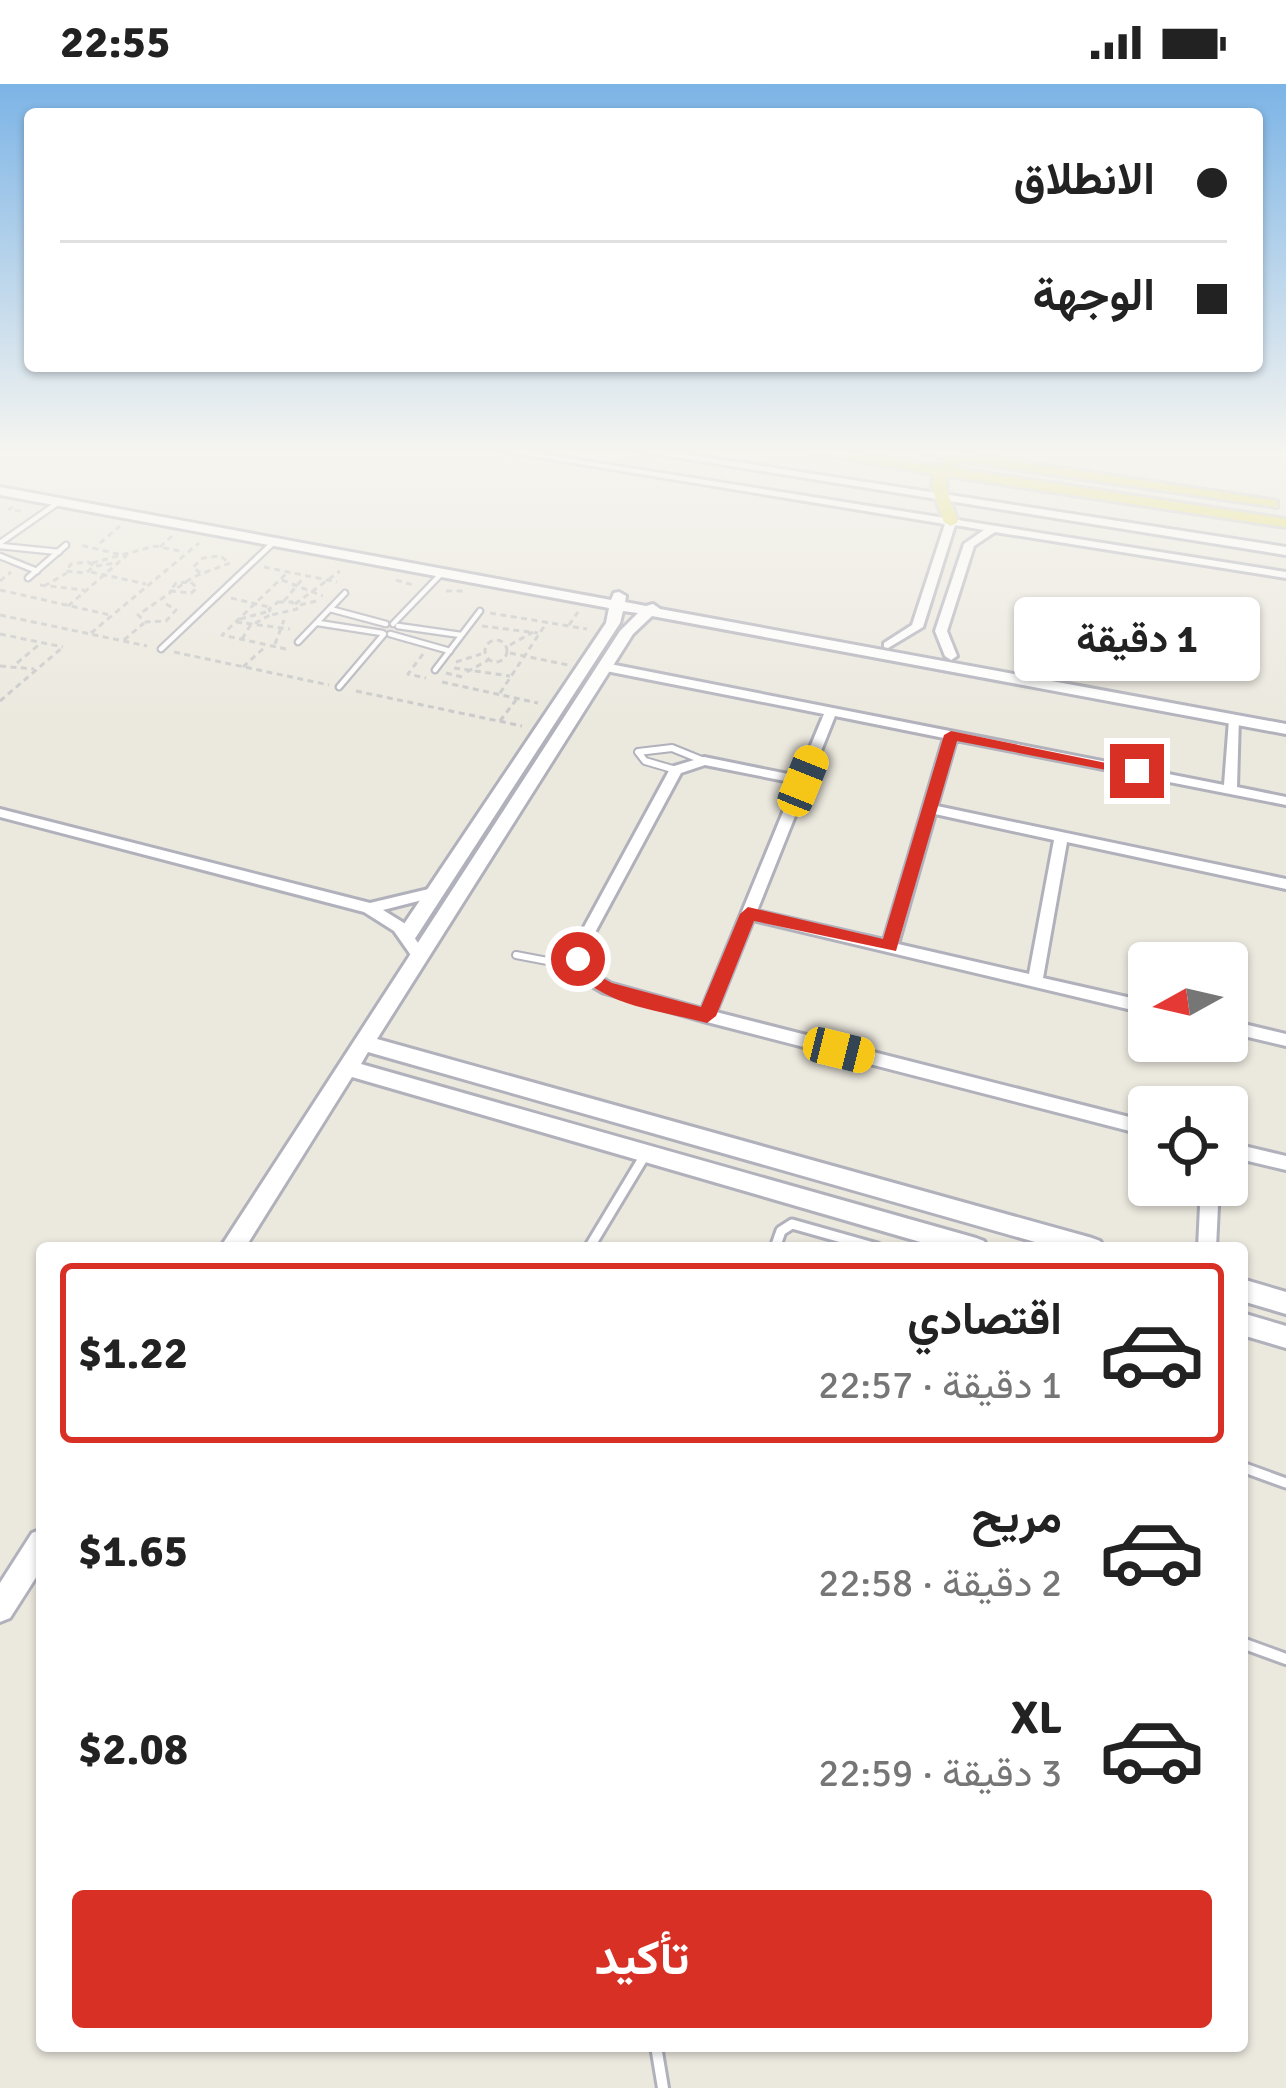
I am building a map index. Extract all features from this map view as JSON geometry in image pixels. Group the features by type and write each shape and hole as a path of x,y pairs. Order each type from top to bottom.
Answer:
{"street":[{"path":"283,543 619,601"},
{"path":"301,543 1286,729"},
{"path":"888,644 914,631 944,543"},
{"path":"952,656 941,631 972,543"},
{"path":"1081,543 1286,575"},
{"path":"1244,543 1286,551"},
{"path":"406,935 607,632 619,601"},
{"path":"236,1242 630,627 656,608 888,644 1286,719"},
{"path":"605,667 1286,800"},
{"path":"707,1016 831,711"},
{"path":"1230,790 1234,720"},
{"path":"890,946 951,735"},
{"path":"803,781 704,761 676,770 582,944 580,968 607,988 1128,1124"},
{"path":"930,809 1286,884"},
{"path":"0,814 369,908 406,935 420,957"},
{"path":"1035,981 1061,837"},
{"path":"369,908 434,893"},
{"path":"748,914 1128,1002"},
{"path":"1248,1031 1286,1040"},
{"path":"364,1043 1071,1242"},
{"path":"348,1068 955,1242"},
{"path":"1248,1154 1286,1163"},
{"path":"1207,1242 1209,1206"},
{"path":"1248,1292 1286,1303"},
{"path":"1248,1326 1286,1337"},
{"path":"0,1608 36,1552"}],"lane":[{"path":"161,649 273,543"},
{"path":"0,545 59,552"},
{"path":"28,578 66,545"},
{"path":"0,556 37,571"},
{"path":"339,687 442,572"},
{"path":"298,642 345,593"},
{"path":"332,607 393,625 462,634"},
{"path":"435,670 481,611"},
{"path":"386,634 393,625"},
{"path":"313,626 386,634 450,651"},
{"path":"676,770 645,761 638,752 652,747 683,751 704,761"},
{"path":"516,955 580,968"},
{"path":"593,1242 645,1154"},
{"path":"863,1242 869,1217"},
{"path":"777,1242 781,1231 792,1224 855,1242"},
{"path":"1248,1470 1286,1483"},
{"path":"1248,1645 1286,1659"},
{"path":"657,2052 663,2088"}],"path":[{"path":"90,634 199,543"},
{"path":"67,573 67,568 82,561 89,544"},
{"path":"66,545 96,545 123,554"},
{"path":"89,572 93,565 155,546 187,553"},
{"path":"68,606 123,554"},
{"path":"124,605 142,610 166,604 200,573 220,572 230,563 220,556 198,562 180,559"},
{"path":"82,561 118,563"},
{"path":"278,602 295,604 350,561"},
{"path":"198,562 193,567 200,573"},
{"path":"250,565 349,584"},
{"path":"81,575 89,572 149,584"},
{"path":"288,572 222,635 298,651"},
{"path":"43,587 67,573 95,583"},
{"path":"76,591 81,575"},
{"path":"284,602 306,575"},
{"path":"176,577 176,584"},
{"path":"28,578 43,587 86,590"},
{"path":"279,581 314,590 332,607"},
{"path":"242,639 278,602 279,581"},
{"path":"160,591 191,582"},
{"path":"191,582 197,588"},
{"path":"170,589 176,595 191,596 208,584"},
{"path":"0,590 112,615"},
{"path":"218,596 285,616"},
{"path":"123,642 146,622 172,615 176,610 166,604"},
{"path":"274,646 285,616 297,609 295,604"},
{"path":"142,610 139,615 146,622"},
{"path":"237,621 270,611"},
{"path":"481,611 607,632"},
{"path":"0,615 542,730"},
{"path":"237,621 281,629 313,626"},
{"path":"499,694 547,622"},
{"path":"480,626 491,643"},
{"path":"498,626 500,643"},
{"path":"468,627 537,633"},
{"path":"491,643 508,646 537,633"},
{"path":"0,634 63,647 0,700"},
{"path":"16,664 41,643"},
{"path":"491,643 483,654 447,665 467,672 512,675"},
{"path":"243,667 268,644"},
{"path":"508,646 510,653"},
{"path":"483,654 502,658 510,653 582,668"},
{"path":"454,685 492,658"},
{"path":"502,658 503,676"},
{"path":"0,666 16,664 37,670"},
{"path":"500,721 517,698"}],"route":[{"path":"578,959 586,976 607,988 707,1016 748,914 890,946 951,735 1137,771"}]}
